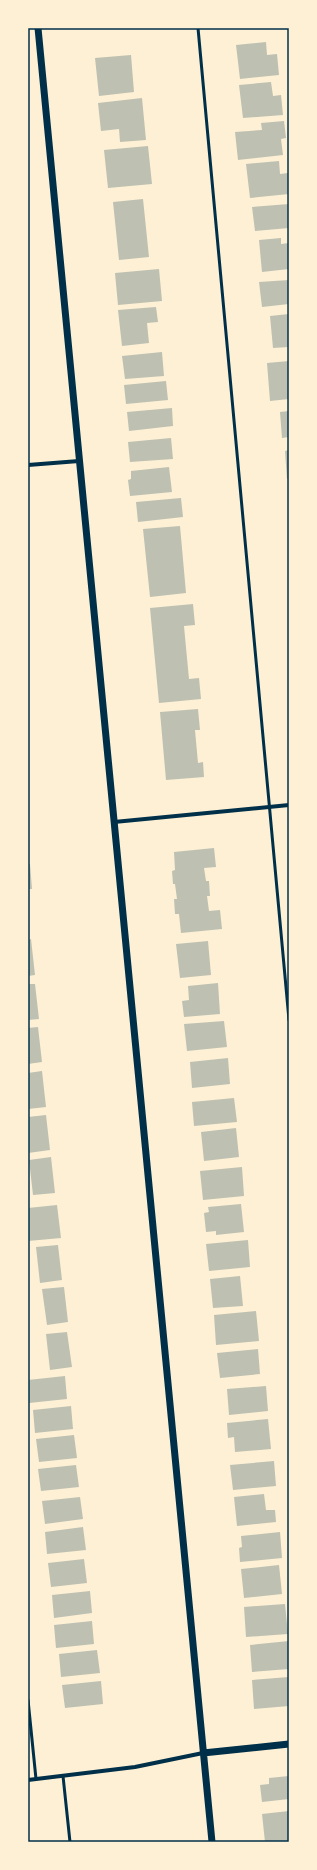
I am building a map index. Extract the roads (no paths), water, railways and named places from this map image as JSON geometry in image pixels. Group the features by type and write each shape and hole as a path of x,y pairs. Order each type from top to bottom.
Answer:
{"street":[{"path":"42,28 38,28 212,1842"},
{"path":"28,465 80,461"},
{"path":"114,822 289,805"},
{"path":"28,1780 135,1767 203,1753 289,1744"}],"lane":[{"path":"198,28 268,807 289,1020"},
{"path":"28,1700 36,1779"},
{"path":"63,1776 70,1842"}]}
